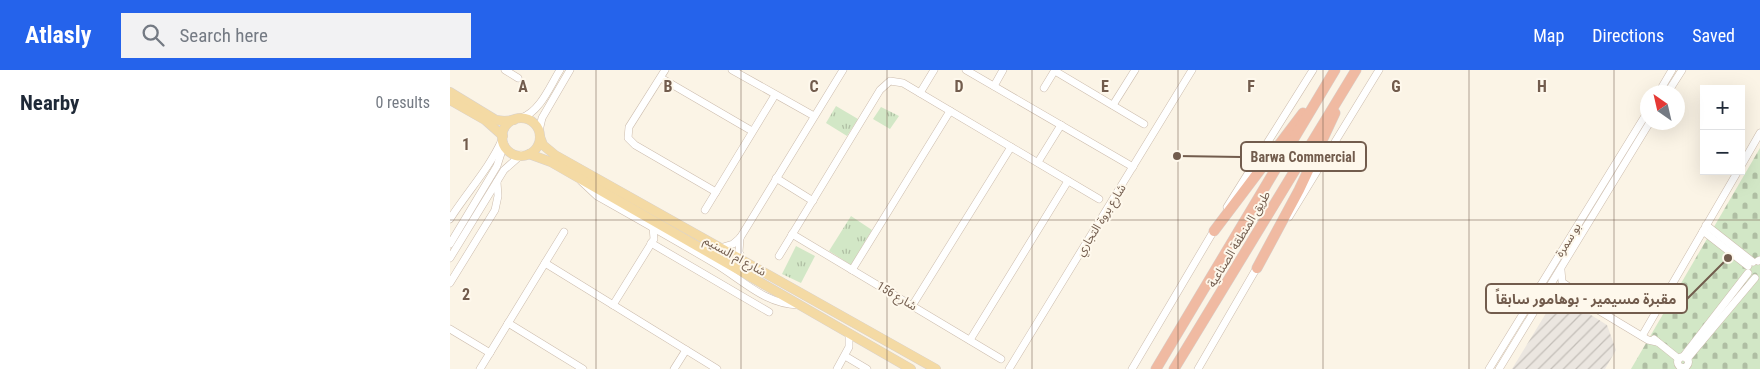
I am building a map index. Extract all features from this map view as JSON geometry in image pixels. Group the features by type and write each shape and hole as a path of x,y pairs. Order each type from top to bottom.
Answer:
{"highway":[{"name":"طريق المنطقة الصناعية","path":"1156,369 1335,70"},
{"name":"طريق المنطقة الصناعية","path":"1174,369 1356,70"},
{"path":"1214,231 1329,81"},
{"path":"1257,268 1334,118 1337,102"}],"main road":[{"path":"450,92 496,120 518,119 532,122 540,134 537,147 525,155 509,151 503,140 485,120 450,100"},
{"path":"503,140 506,127 518,119"},
{"name":"شارع ام السنيم","path":"540,134 543,145 555,155 936,369"},
{"name":"شارع ام السنيم","path":"525,155 551,162 911,368"}],"street":[{"path":"505,70 518,78"},
{"path":"518,119 527,116 536,107 560,70"},
{"path":"540,134 542,118 570,70"},
{"path":"665,70 629,127 628,138 635,145 716,192"},
{"path":"732,70 814,116"},
{"path":"720,248 729,246 740,238 843,70"},
{"path":"920,93 934,70"},
{"path":"966,70 1133,167"},
{"path":"994,86 1003,70"},
{"path":"1044,88 1055,70 1144,124"},
{"path":"1113,105 1135,70"},
{"name":"شارع بروة التجاري","path":"1009,369 1192,70"},
{"name":"طريق المنطقة الصناعية","path":"1132,369 1214,231 1238,186 1314,70"},
{"path":"1198,369 1257,268 1379,70"},
{"path":"1663,85 1672,70"},
{"path":"1672,85 1682,70"},
{"path":"661,78 752,131"},
{"path":"779,256 885,84 897,81 1038,162 1098,199"},
{"path":"705,210 775,94"},
{"path":"852,270 950,111"},
{"name":"بو سمرة","path":"1489,369 1640,124"},
{"path":"1038,162 1061,125"},
{"name":"بو سمرة","path":"1500,369 1645,130"},
{"path":"1745,159 1760,133"},
{"path":"450,244 500,158 503,140"},
{"path":"450,219 467,192 487,169 503,140"},
{"path":"912,306 1011,147"},
{"path":"450,258 504,170 525,155"},
{"path":"1643,334 1736,175"},
{"name":"شارع ام السنيم","path":"579,178 597,196 727,270 760,295 782,303 801,305"},
{"path":"776,178 813,201"},
{"path":"467,192 488,181"},
{"path":"970,340 1068,181"},
{"path":"450,282 495,210 498,200 497,182"},
{"path":"653,227 653,241"},
{"path":"1683,358 1757,278 1755,264 1705,228"},
{"path":"480,369 564,232"},
{"path":"613,305 653,241 664,233"},
{"name":"شارع 156","path":"792,234 1001,358"},
{"path":"740,238 739,252 743,261"},
{"path":"653,241 769,312"},
{"path":"545,264 717,369"},
{"path":"1683,358 1755,264"},
{"path":"1561,269 1560,278 1566,285 1643,334"},
{"path":"1526,325 1535,317 1551,292 1563,289 1683,358"},
{"path":"751,302 753,290"},
{"path":"751,302 760,295"},
{"path":"508,323 583,369"},
{"path":"450,329 490,353"},
{"path":"837,369 846,354 850,342 849,333"},
{"path":"846,354 864,342"},
{"path":"674,369 686,350"},
{"path":"846,354 867,369"}],"shaded area":[{"path":"1572,303 1607,325 1616,350 1605,369 1512,369 1548,310"}],"green space":[{"path":"836,106 858,119 847,136 826,123"},
{"path":"881,107 899,116 890,129 873,119"},
{"path":"1760,148 1760,369 1631,369 1745,175"},
{"path":"851,216 872,230 851,265 829,251"},
{"path":"796,246 815,256 801,283 782,274"}],"place":[{"name":"Barwa Commercial","path":"1177,156"},
{"name":"مقبرة مسيمير - بوهامور سابقاً","path":"1728,258"}]}
